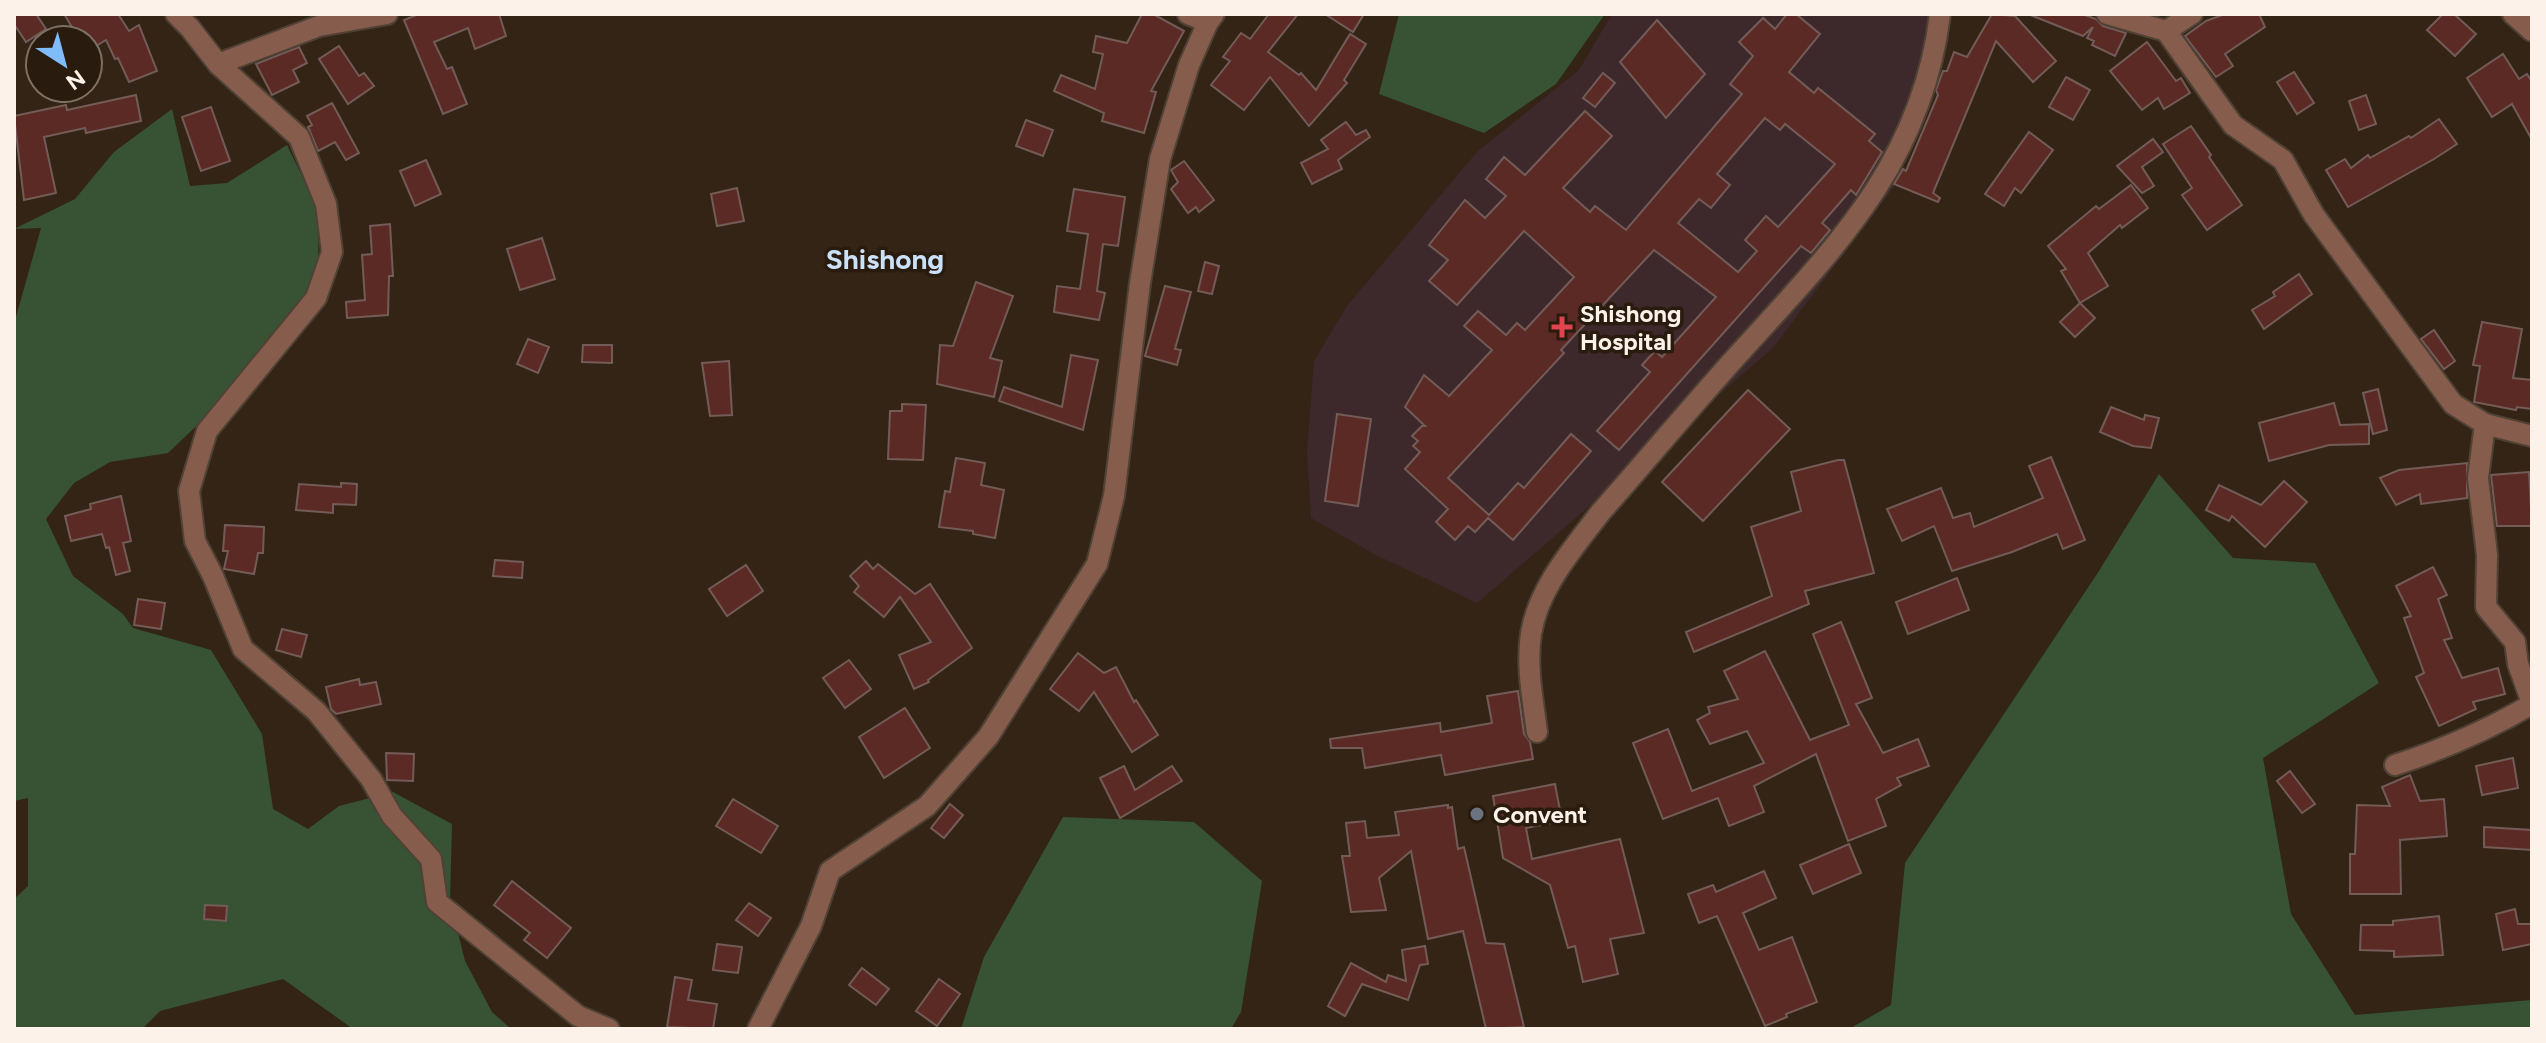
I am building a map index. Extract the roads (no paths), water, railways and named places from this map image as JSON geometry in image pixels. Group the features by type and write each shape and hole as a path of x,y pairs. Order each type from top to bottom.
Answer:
{"street":[{"path":"176,14 218,64 299,137 326,204 332,252 316,298 207,431 189,491 195,541 243,649 316,711 371,779 392,816 431,859 437,902 578,1016 609,1029"},
{"path":"218,64 319,26 387,14"},
{"path":"758,1029 811,926 830,871 927,806 988,737 1097,564 1114,496 1140,283 1160,159 1189,65 1211,18 1188,14"},
{"path":"1537,732 1529,666 1531,634 1542,597 1600,513 1840,242 1892,167 1917,110 1932,62 1940,14"},
{"path":"2107,14 2166,31 2233,125 2283,160 2314,215 2453,404 2485,424 2532,436"},
{"path":"2166,31 2192,14"},
{"path":"2513,14 2532,31"},
{"path":"2395,765 2443,750 2532,704 2518,664 2515,642 2486,607 2487,555 2478,478 2485,424"}],"place":[{"name":"Shishong Hospital","path":"1562,327"},
{"name":"Convent","path":"1477,814"}],"district":[{"name":"Shishong","path":"885,259"}]}
